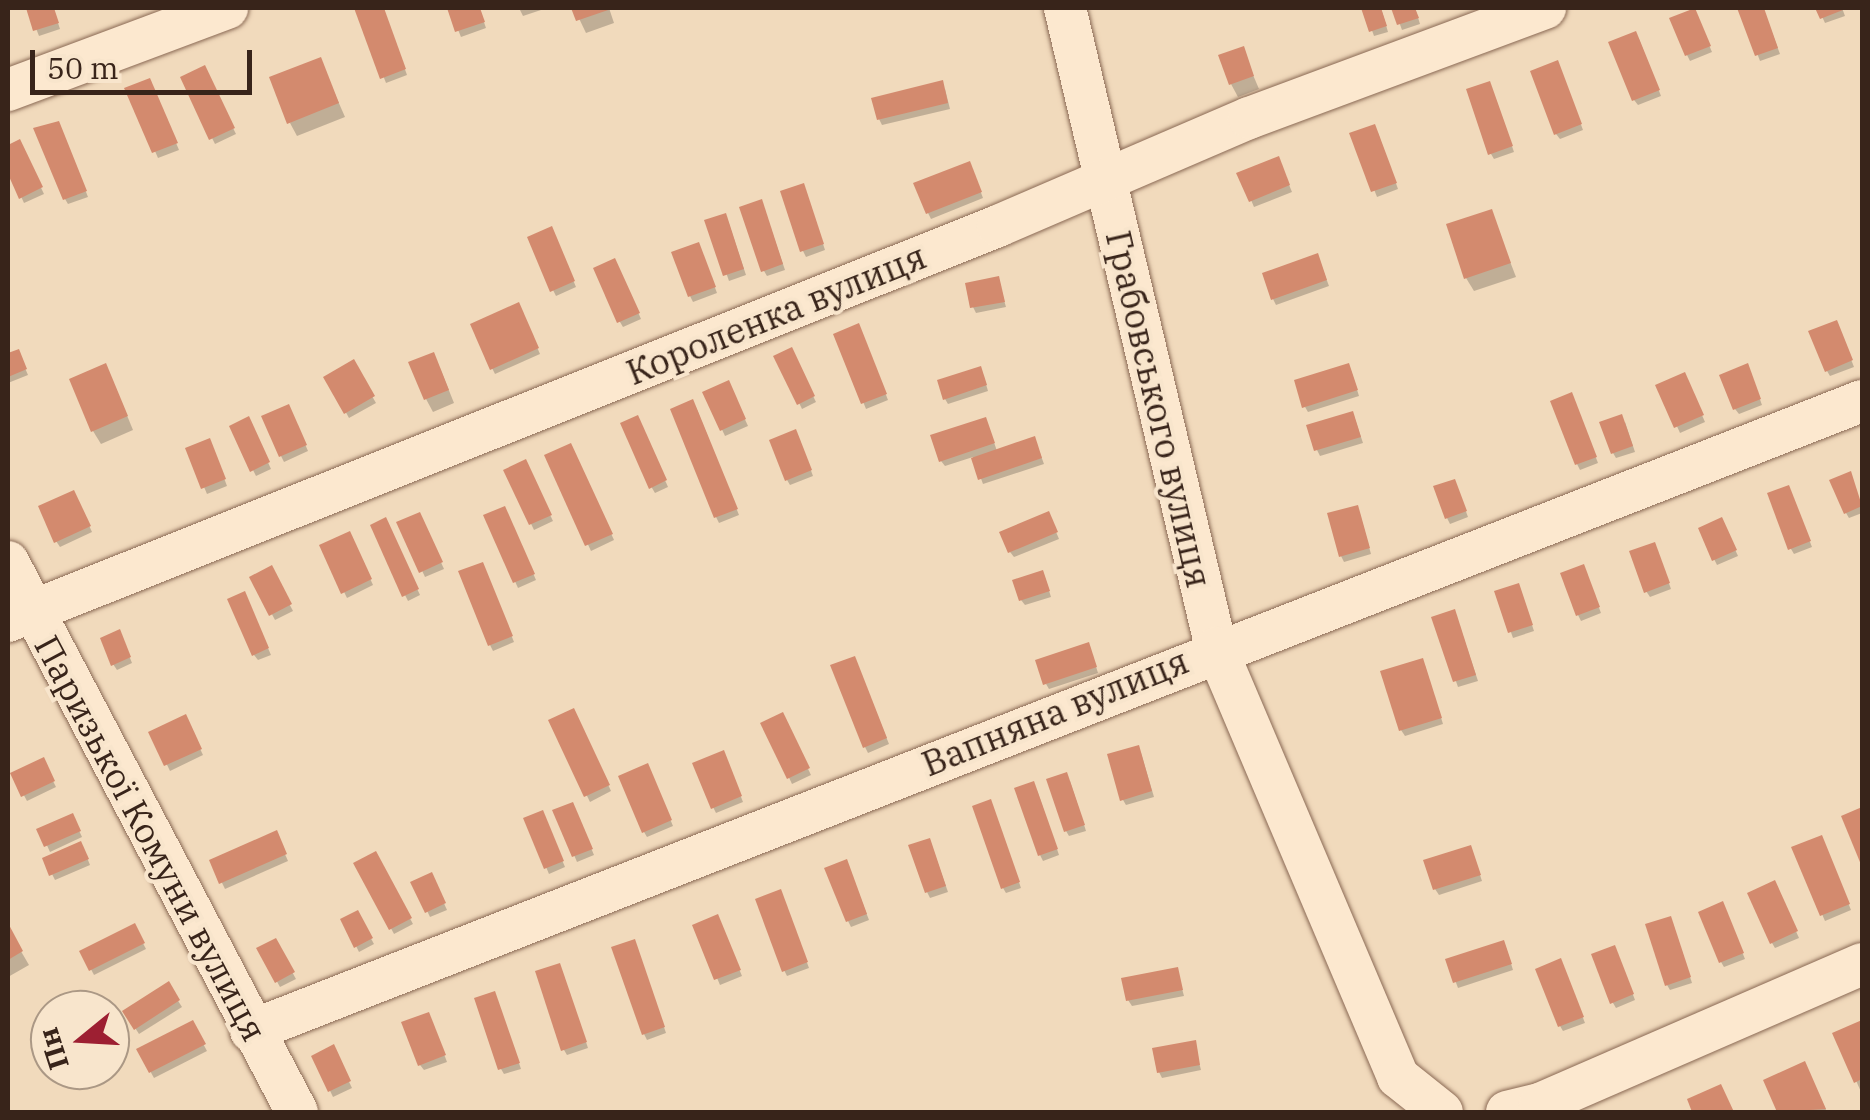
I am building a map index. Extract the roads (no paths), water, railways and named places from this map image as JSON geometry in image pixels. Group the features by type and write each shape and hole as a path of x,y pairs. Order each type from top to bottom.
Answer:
{"street":[{"path":"8,90 227,8"},
{"name":"Грабовського вулиця","path":"1065,8 1216,648 1398,1077 1442,1112"},
{"name":"Короленка вулиця","path":"19,616 998,226 1104,178 1545,8"},
{"name":"Вапняна вулиця","path":"251,1031 1216,648 1862,401"},
{"name":"Паризької Комуни вулиця","path":"8,562 19,616 298,1112"},
{"path":"1507,1112 1862,964"}]}
